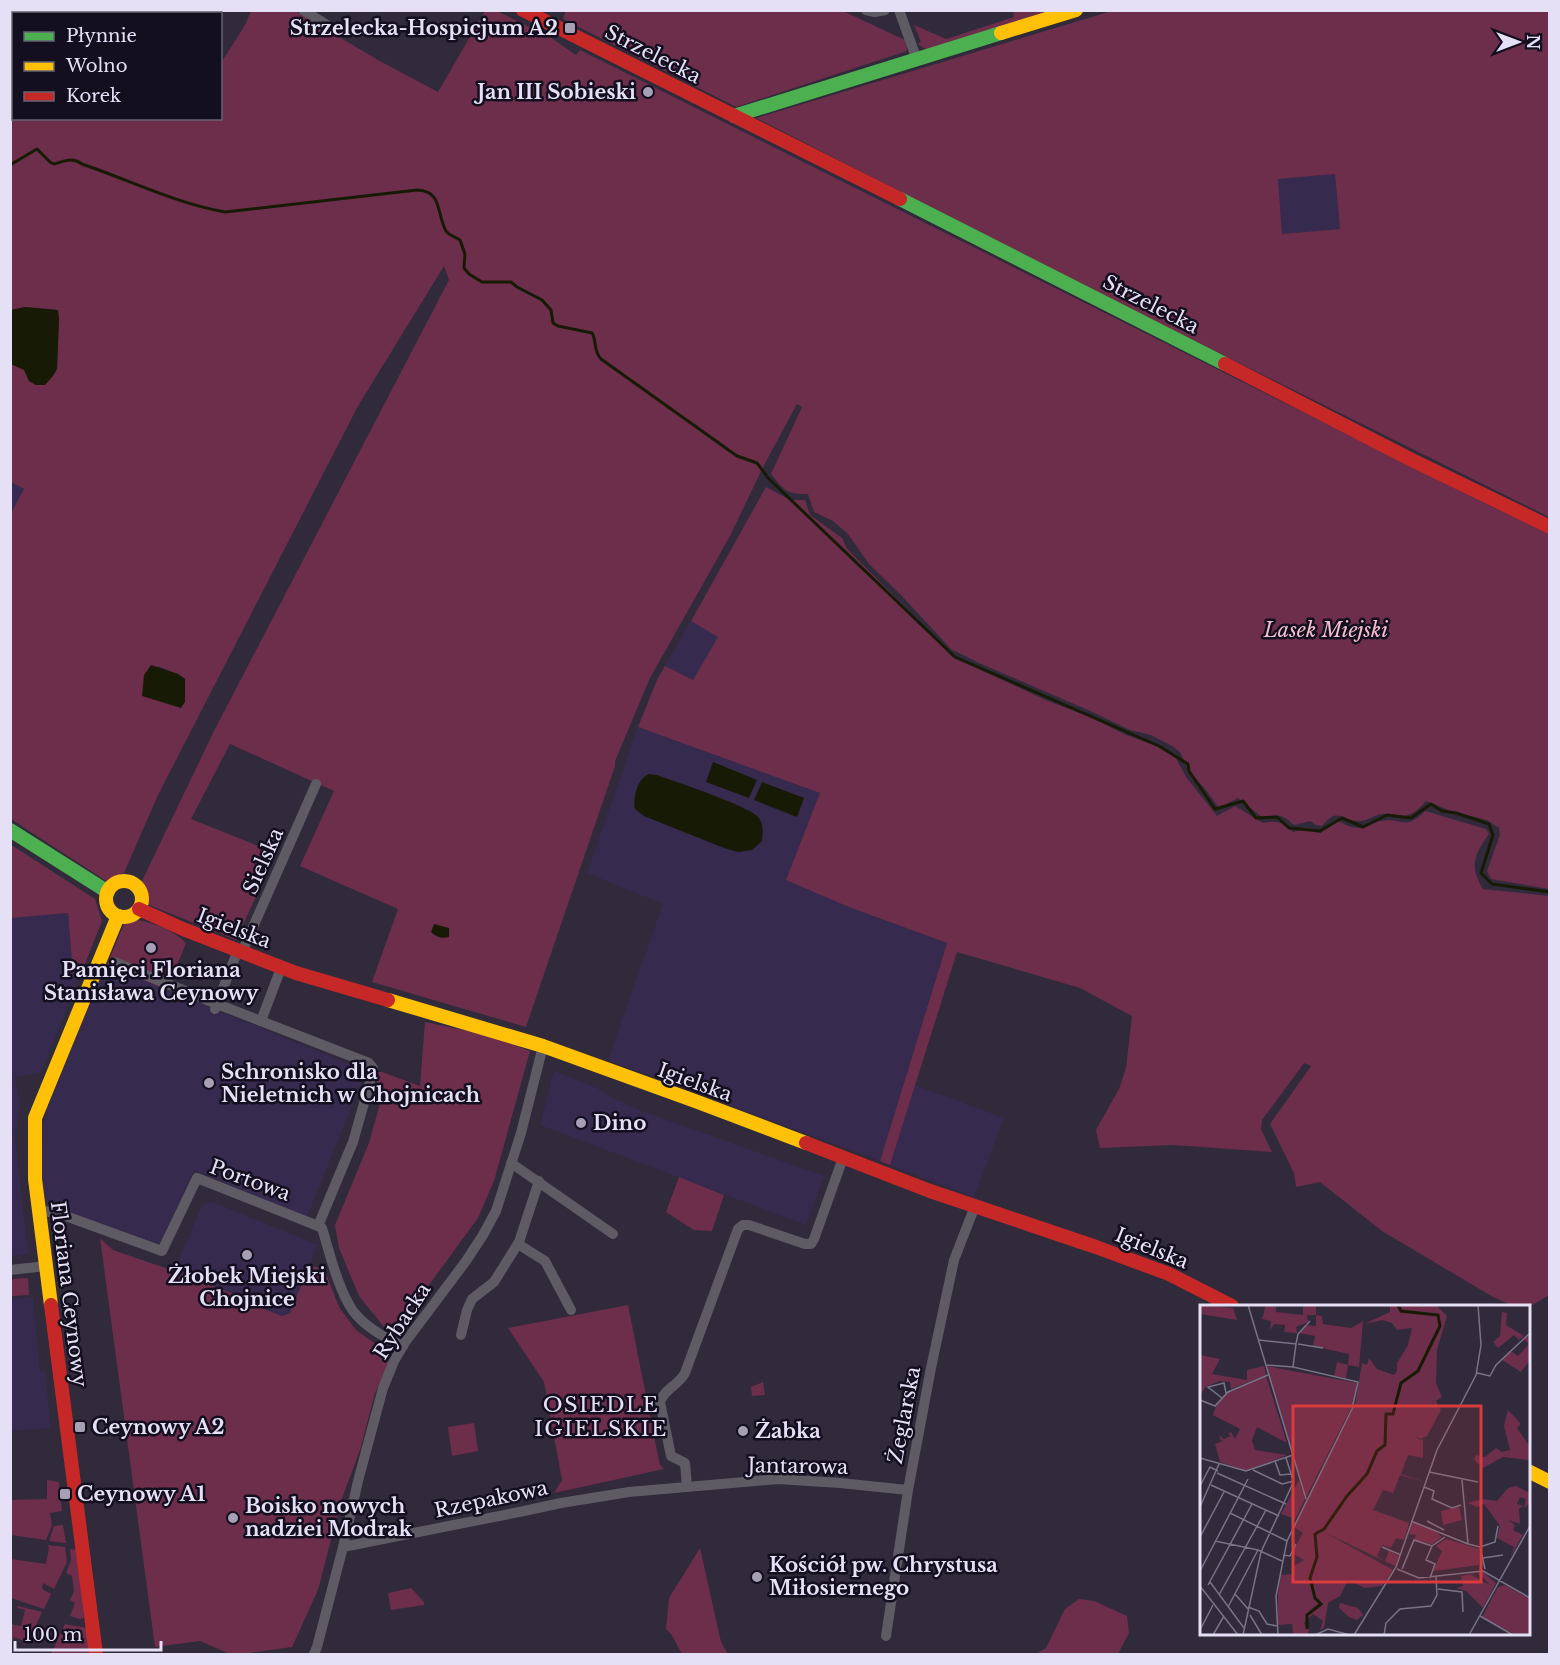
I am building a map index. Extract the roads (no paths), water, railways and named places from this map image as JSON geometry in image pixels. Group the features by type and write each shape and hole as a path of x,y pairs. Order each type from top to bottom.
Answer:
{"street":[{"path":"303,10 335,30"},
{"name":"Strzelecka","path":"522,10 1121,310 1412,460 1550,527"},
{"path":"866,10 879,12 885,10"},
{"path":"899,10 916,60"},
{"path":"734,116 1076,10"},
{"name":"Sielska","path":"240,951 316,784"},
{"path":"10,830 108,892"},
{"path":"120,882 133,884 140,892 139,909 132,915 122,917 109,909 108,892 111,887 120,882"},
{"name":"Igielska","path":"139,909 281,968 543,1046 695,1101 930,1191 1168,1274 1230,1305"},
{"name":"Floriana Ceynowy","path":"96,1654 35,1179 35,1118 118,916"},
{"path":"216,1007 240,951"},
{"path":"114,962 216,1007 261,1021 369,1063 373,1068 353,1142 318,1226 322,1228 339,1282 354,1312 381,1335 403,1346"},
{"path":"261,1021 281,968"},
{"name":"Rybacka","path":"343,1547 382,1388 418,1322 466,1261 483,1235 501,1197 521,1133 543,1046"},
{"path":"687,1487 685,1462 671,1456 660,1402 663,1395 680,1382 686,1373 738,1229 743,1225 750,1225 801,1243 811,1244 843,1158"},
{"path":"511,1163 614,1234"},
{"name":"Portowa","path":"39,1212 60,1214 162,1251 197,1178 318,1226"},
{"path":"461,1335 466,1310 472,1299 494,1282 518,1244 539,1181"},
{"name":"Żeglarska","path":"886,1636 908,1490 931,1368 954,1260 975,1206"},
{"path":"518,1244 545,1261 571,1310"},
{"path":"10,1270 46,1266"},
{"path":"1530,1472 1550,1482"},
{"name":"Jantarowa","path":"687,1487 778,1479 908,1490"},
{"name":"Rzepakowa","path":"343,1547 589,1497 687,1487"},
{"path":"314,1654 343,1547"}],"waterway":[{"path":"10,165 37,149 54,164 68,160 75,161 170,197 225,212 417,190 425,191 431,194 438,204 446,231 460,240 465,254 464,268 469,274 482,282 511,282 542,300 551,310 553,323 592,333 597,353 601,359 737,456 757,463 766,475"},
{"path":"767,477 955,657 1159,746 1188,764 1189,771 1215,809 1243,801 1256,818 1277,817 1289,828 1320,831 1342,818 1363,827 1387,815 1411,818 1431,804 1442,811 1456,813 1489,824 1493,835 1481,873 1492,884 1550,892"}],"place":[{"name":"Strzelecka-Hospicjum A2","path":"570,28"},
{"name":"Jan III Sobieski","path":"648,92"},
{"name":"Pamięci Floriana Stanisława Ceynowy","path":"151,948"},
{"name":"Schronisko dla Nieletnich w Chojnicach","path":"209,1083"},
{"name":"Dino","path":"581,1123"},
{"name":"Żłobek Miejski Chojnice","path":"247,1255"},
{"name":"Ceynowy A2","path":"80,1427"},
{"name":"Żabka","path":"743,1431"},
{"name":"Ceynowy A1","path":"65,1494"},
{"name":"Boisko nowych nadziei Modrak","path":"233,1518"},
{"name":"Kościół pw. Chrystusa Miłosiernego","path":"757,1577"}],"district":[{"name":"OSIEDLE IGIELSKIE","path":"601,1417"}],"park label":[{"name":"Lasek Miejski","path":"1326,630"}]}
